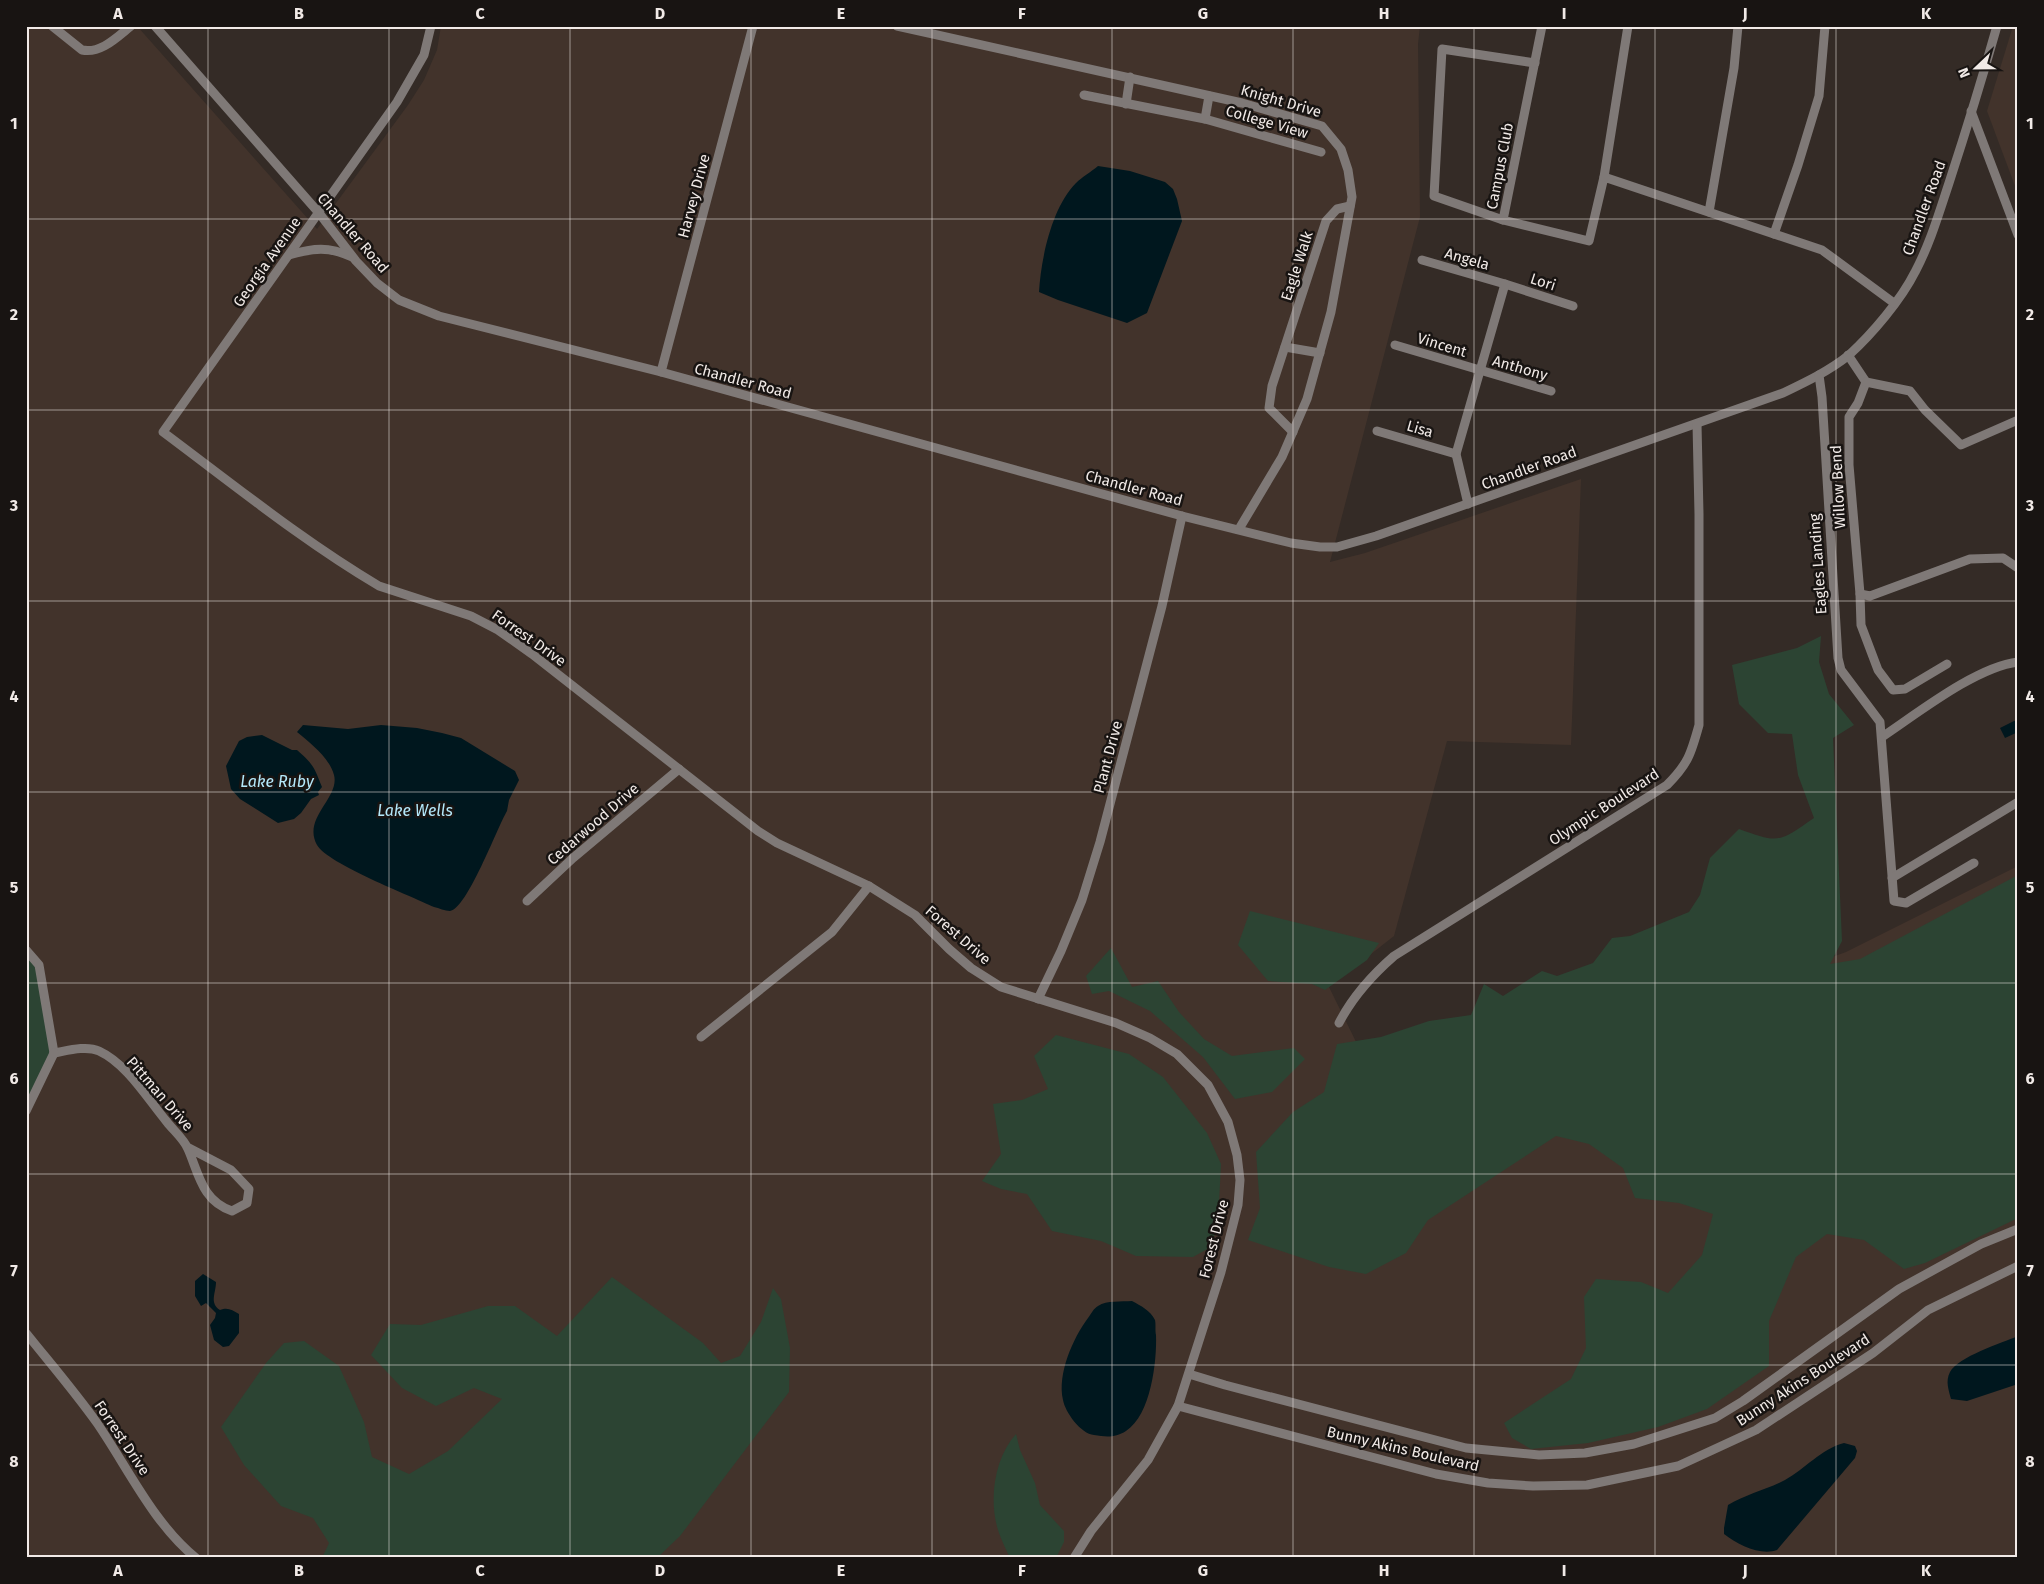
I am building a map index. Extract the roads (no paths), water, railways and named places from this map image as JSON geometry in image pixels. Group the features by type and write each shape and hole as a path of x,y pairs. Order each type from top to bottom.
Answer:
{"street":[{"path":"52,26 82,50 88,51 109,43 131,26"},
{"name":"Chandler Road","path":"155,26 319,213 353,257 377,283 399,300 449,319 661,372 1182,516 1291,543 1320,547 1337,546 1376,536 1783,393 1819,375 1848,355 1894,303 1914,274 1928,245 1997,26"},
{"name":"Georgia Avenue","path":"163,432 397,102 424,55 431,26"},
{"name":"Harvey Drive","path":"661,372 753,26"},
{"name":"Knight Drive","path":"897,26 1242,103 1322,126 1341,149 1348,170 1352,198 1331,312 1320,353 1307,399 1282,457 1239,529"},
{"name":"Campus Club","path":"1542,26 1503,220 1589,240 1604,177"},
{"path":"1628,26 1604,177 1822,250 1894,303"},
{"path":"1709,212 1734,68 1738,26"},
{"path":"1774,234 1819,96 1825,26"},
{"path":"1503,220 1434,196 1442,49 1535,64"},
{"path":"1126,104 1130,77"},
{"name":"College View","path":"1084,95 1205,120 1322,152"},
{"name":"College View","path":"1205,120 1210,96"},
{"path":"1971,111 2018,235"},
{"name":"Eagle Walk","path":"1293,432 1268,408 1272,386 1326,221 1337,209 1350,206"},
{"path":"289,255 305,250 327,249 338,250 353,257"},
{"name":"Angela","path":"1422,260 1505,284"},
{"path":"1468,504 1456,454 1505,284"},
{"name":"Lori","path":"1505,284 1572,306"},
{"name":"Vincent","path":"1395,345 1481,371"},
{"path":"1285,347 1320,353"},
{"path":"1848,355 1866,382 1910,390 1924,410 1961,445 2018,420"},
{"name":"Anthony","path":"1481,371 1550,391"},
{"name":"Eagles Landing","path":"1819,375 1822,397 1838,658 1841,670 1880,722 1894,901 1906,903 1974,863"},
{"name":"Willow Bend","path":"1866,382 1858,403 1849,417 1849,465 1861,626 1878,670 1892,690 1905,689 1947,664"},
{"name":"Olympic Boulevard","path":"1339,1023 1347,1007 1371,976 1394,956 1667,785 1682,770 1691,754 1699,725 1697,424"},
{"name":"Lisa","path":"1377,431 1456,454"},
{"name":"Forrest Drive","path":"163,432 336,561 379,586 471,616 498,630 532,654 758,831 869,886"},
{"name":"Plant Drive","path":"1038,999 1061,951 1082,900 1100,842 1162,606 1182,516"},
{"path":"1860,594 1870,596 1970,559 2003,558 2018,568"},
{"path":"1882,737 1972,678 2007,663 2018,662"},
{"name":"Cedarwood Drive","path":"527,901 572,858 679,769"},
{"path":"1892,878 2018,802"},
{"path":"701,1037 832,932 869,886"},
{"name":"Forest Drive","path":"869,886 915,916 948,949 971,968 1001,987 1116,1023 1150,1038 1177,1054 1208,1085 1228,1122 1238,1163 1240,1180 1238,1205 1221,1272 1178,1406 1148,1460 1091,1531 1074,1558"},
{"path":"26,950 39,965 54,1053 26,1111"},
{"name":"Pittman Drive","path":"54,1053 72,1050 97,1050 109,1058 128,1075 187,1147 194,1170 209,1195 220,1207 232,1211 247,1203 250,1189 232,1170 187,1147"},
{"name":"Bunny Akins Boulevard","path":"1189,1374 1466,1448 1538,1455 1585,1453 1634,1444 1715,1418 1756,1391 1898,1289 1981,1244 2018,1229"},
{"name":"Bunny Akins Boulevard","path":"1178,1406 1436,1474 1488,1483 1533,1486 1587,1485 1678,1466 1756,1430 1872,1354 1928,1310 2018,1266"},
{"name":"Forrest Drive","path":"26,1333 96,1422 179,1544 196,1558"}],"water":[{"path":"1098,166 1130,171 1165,182 1173,189 1182,221 1147,313 1127,323 1039,292 1045,249 1060,205 1076,183"},
{"path":"2018,721 2018,732 2005,738 2000,728"},
{"name":"Lake Wells","path":"303,725 348,729 381,725 417,728 442,733 461,738 515,771 519,780 509,800 507,811 473,883 457,907 450,911 444,910 390,888 337,861 324,853 317,845 314,826 317,817 332,792 334,775 324,756 297,732"},
{"name":"Lake Ruby","path":"262,735 292,750 297,750 313,767 322,787 318,792 319,795 311,799 294,819 278,823 240,799 231,789 226,766 239,741 247,737"},
{"path":"203,1274 216,1282 214,1301 217,1307 220,1310 230,1309 239,1314 239,1333 229,1346 223,1347 214,1340 210,1325 216,1313 206,1303 201,1306 195,1296 195,1281"},
{"path":"1132,1301 1148,1311 1155,1320 1154,1373 1147,1400 1135,1423 1126,1431 1110,1436 1089,1434 1074,1422 1064,1405 1062,1379 1064,1368 1082,1326 1097,1307 1110,1302"},
{"path":"2018,1336 2018,1384 1967,1401 1951,1399 1948,1379 1950,1372 1955,1366 1981,1351"},
{"path":"1844,1443 1855,1446 1857,1451 1855,1458 1777,1550 1764,1552 1750,1548 1724,1534 1728,1505 1785,1480 1820,1454"}]}
